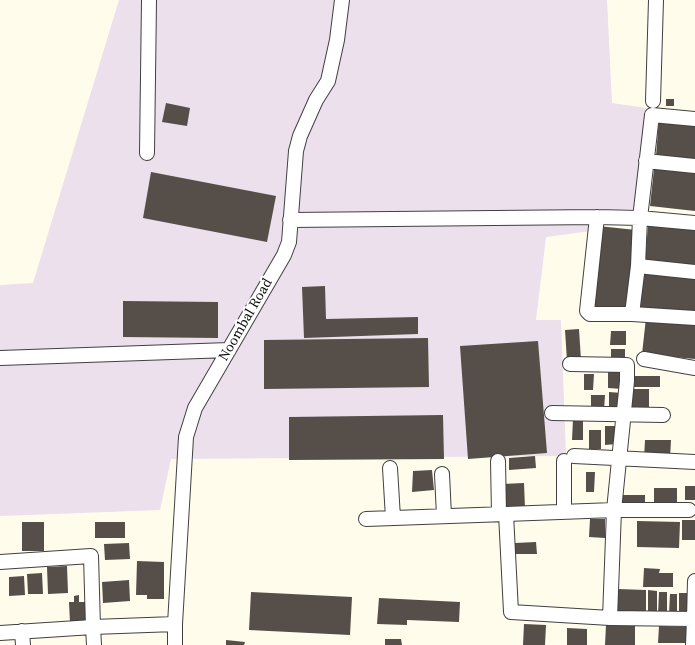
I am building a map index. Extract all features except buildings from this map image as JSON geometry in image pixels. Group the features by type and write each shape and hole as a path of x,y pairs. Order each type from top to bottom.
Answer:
{"street":[{"path":"147,153 149,0"},
{"name":"Noombal Road","path":"176,645 186,437 195,408 284,255 289,242 296,151 300,136 316,100 328,82 337,40 342,0"},
{"path":"653,101 656,0"},
{"path":"632,314 638,266 640,218 652,115 695,119"},
{"path":"646,162 695,166"},
{"path":"290,220 597,217 640,218 695,223"},
{"path":"597,217 587,311 590,314 632,314 695,318"},
{"path":"638,266 695,272"},
{"path":"0,358 229,350"},
{"path":"644,359 695,368"},
{"path":"570,364 627,365 614,510 610,618"},
{"path":"552,412 663,415"},
{"path":"564,512 569,459 619,458 695,462"},
{"path":"498,461 511,612 610,618 694,619"},
{"path":"390,468 393,518"},
{"path":"442,474 444,516"},
{"path":"366,519 614,510 689,510"},
{"path":"0,562 91,556 94,645"},
{"path":"693,645 695,581"},
{"path":"0,633 23,638 93,627 176,624"}],"shaded area":[{"path":"119,0 607,0 612,103 646,108 633,209 593,210 591,231 546,237 536,320 561,320 566,456 171,459 160,510 0,516 0,285 33,283"}]}
